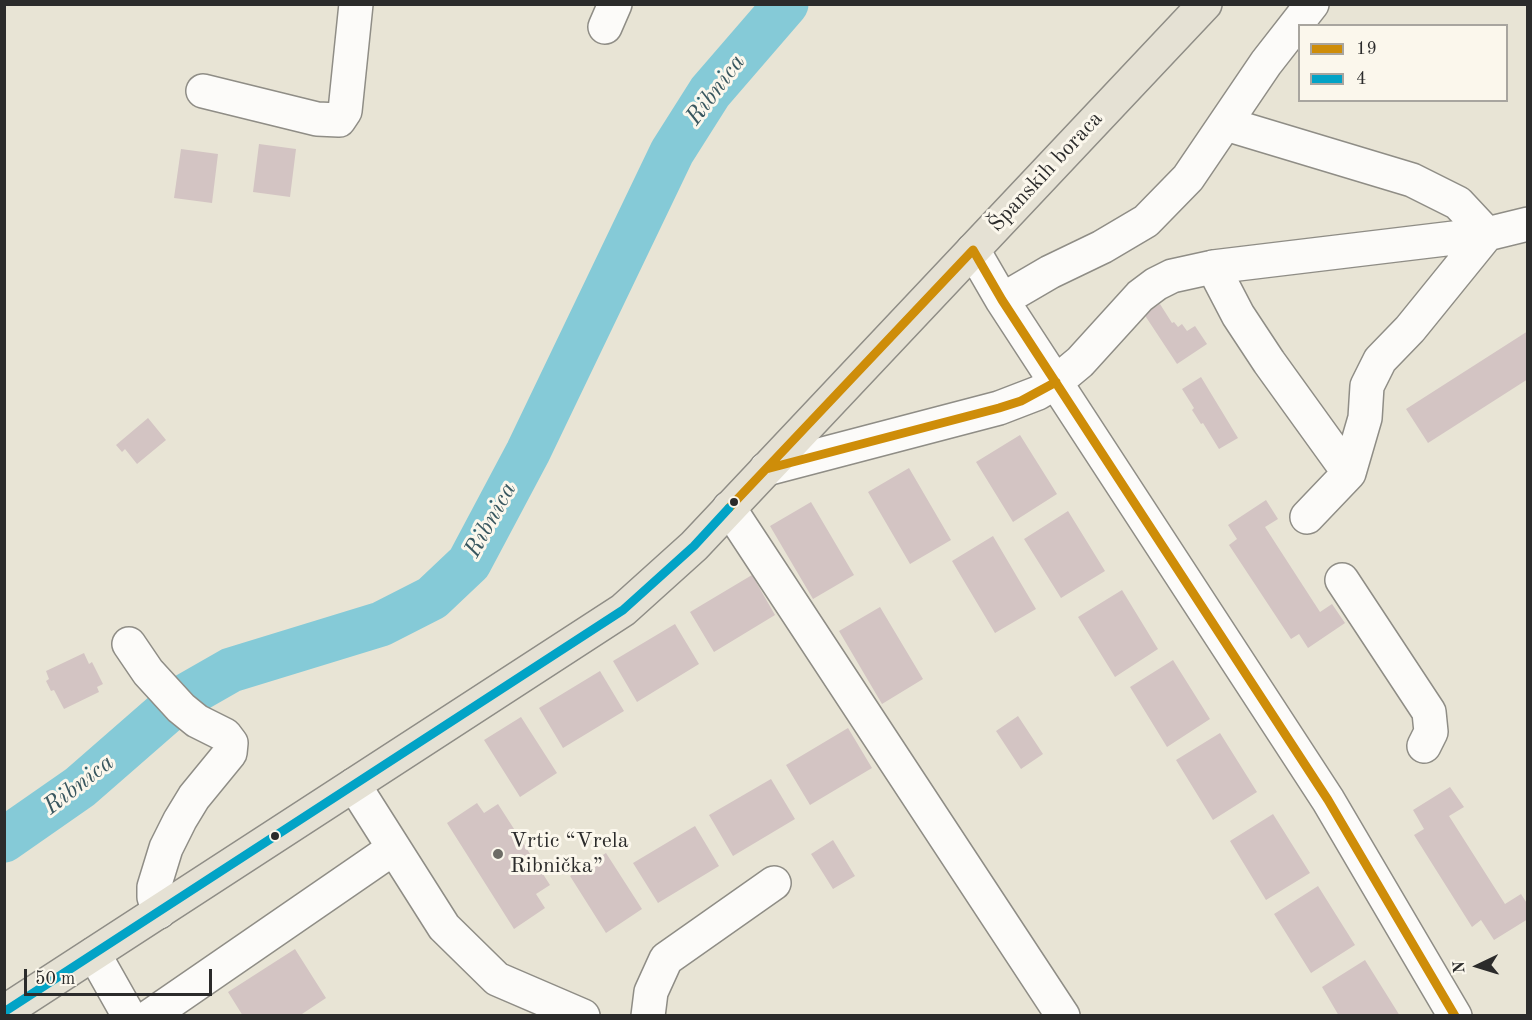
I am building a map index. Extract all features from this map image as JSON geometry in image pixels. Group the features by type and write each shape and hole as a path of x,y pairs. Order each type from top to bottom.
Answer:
{"main road":[{"name":"Španskih boraca","path":"4,1012 623,610 694,546 1205,4"}],"street":[{"path":"203,91 317,119 339,120 345,111 356,4"},
{"path":"1002,300 1146,221 1188,178 1266,63 1312,4"},
{"path":"1226,124 1412,180 1458,202 1487,234"},
{"path":"766,469 1022,401 1056,382 1080,362 1140,296 1156,284 1173,276 1213,267 1487,234 1527,224"},
{"path":"1307,517 1349,473 1365,418 1367,387 1380,360 1410,329 1487,234"},
{"path":"973,250 1002,300 1328,800 1455,1016"},
{"path":"1213,267 1238,315 1269,362 1349,473"},
{"path":"729,508 1063,1016"},
{"path":"1342,580 1429,712 1431,732 1424,746"},
{"path":"129,644 148,672 189,715 229,738 231,748 227,758 194,797 166,848 154,887 154,897 159,912"},
{"path":"354,785 444,927 497,979 582,1016"},
{"path":"150,1016 394,848"},
{"path":"648,1016 651,992 666,959 774,883"},
{"path":"94,954 129,1016"}],"building":[{"path":"259,144 296,149 290,197 253,192"},
{"path":"181,149 218,154 212,203 174,198"},
{"path":"1160,304 1172,323 1174,322 1178,327 1182,324 1187,331 1195,326 1207,344 1177,364 1144,314"},
{"path":"1528,331 1528,379 1428,443 1406,409"},
{"path":"1201,377 1238,438 1219,449 1192,410 1194,408 1182,389"},
{"path":"148,418 166,440 137,464 125,449 122,452 116,445"},
{"path":"1020,435 1057,494 1013,522 976,462"},
{"path":"909,468 951,540 910,564 868,492"},
{"path":"1266,500 1278,519 1265,527 1320,612 1332,604 1345,623 1308,648 1299,634 1291,639 1229,545 1237,539 1228,525"},
{"path":"811,502 854,575 813,599 770,526"},
{"path":"1068,511 1105,571 1061,598 1024,539"},
{"path":"993,536 1036,609 995,633 952,561"},
{"path":"752,575 775,615 714,652 690,612"},
{"path":"1122,590 1158,649 1115,677 1078,617"},
{"path":"880,607 923,679 882,704 839,631"},
{"path":"675,624 699,664 637,702 613,661"},
{"path":"84,653 89,664 92,662 103,684 97,687 99,692 64,709 54,690 51,691 46,681 49,679 46,671"},
{"path":"1173,660 1210,719 1167,747 1130,687"},
{"path":"600,671 624,711 563,748 539,708"},
{"path":"1018,716 1043,754 1021,769 996,731"},
{"path":"521,717 557,773 520,797 484,740"},
{"path":"848,728 872,768 810,805 786,765"},
{"path":"1220,733 1257,792 1213,820 1176,760"},
{"path":"771,779 795,819 733,856 709,815"},
{"path":"1450,787 1464,807 1449,816 1505,904 1521,894 1528,905 1528,919 1494,940 1481,920 1472,927 1414,835 1424,829 1413,810"},
{"name":"Vrtic “Vrela Ribnička”","path":"477,803 484,813 498,804 550,885 536,894 545,908 514,929 447,823"},
{"path":"1273,814 1310,873 1266,900 1230,841"},
{"path":"695,826 719,866 658,903 633,863"},
{"path":"833,840 855,876 833,889 811,854"},
{"path":"606,853 642,909 606,933 570,876"},
{"path":"1318,886 1355,945 1311,973 1274,914"},
{"path":"295,949 326,998 299,1016 243,1016 228,992"},
{"path":"1365,960 1400,1016 1339,1016 1322,987"}],"waterway":[{"name":"Ribnica","path":"4,840 80,787 182,698 231,670 381,624 432,598 469,563 528,452 672,152 710,92 786,4"}],"transit line":[{"name":"19","path":"729,508 973,250 1002,300 1328,800 1455,1016"},
{"name":"19","path":"766,469 999,408 1021,401 1056,382"},
{"name":"4","path":"4,1012 623,610 694,546 729,508"}],"place":[{"name":"Vrtic “Vrela Ribnička”","path":"498,854"}]}
